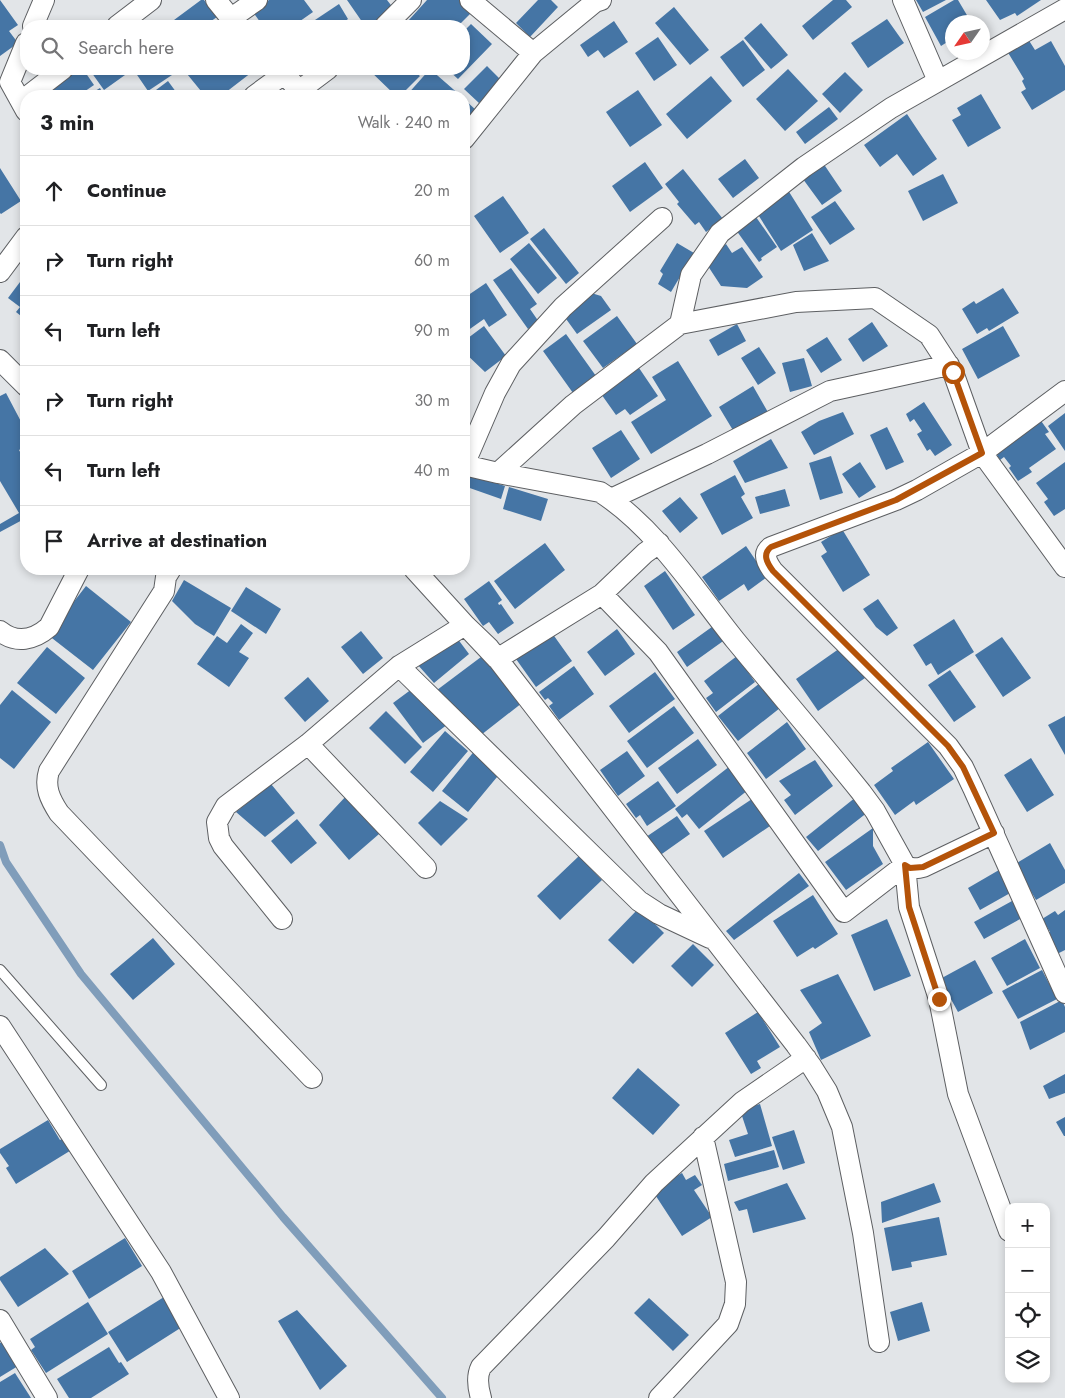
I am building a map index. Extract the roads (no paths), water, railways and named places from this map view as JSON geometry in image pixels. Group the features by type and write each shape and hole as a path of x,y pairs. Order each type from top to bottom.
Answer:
{"street":[{"path":"36,20 44,0"},
{"path":"126,20 151,0"},
{"path":"216,0 232,20"},
{"path":"236,20 257,0"},
{"path":"391,20 411,0"},
{"path":"470,0 533,53"},
{"path":"470,132 533,53 595,2 601,0"},
{"path":"903,0 938,81"},
{"path":"680,324 691,275 720,233 804,167 890,108 1065,8 1062,0"},
{"path":"20,56 5,89 20,99"},
{"path":"39,90 56,75"},
{"path":"260,90 277,75"},
{"path":"285,75 299,90"},
{"path":"305,90 322,75"},
{"path":"470,452 511,364 563,307 662,218"},
{"path":"0,272 20,245"},
{"path":"498,473 573,405 680,324 796,302 875,298 930,335 953,372 982,453 1065,567"},
{"path":"0,360 20,380"},
{"path":"611,499 707,454 830,391 949,365"},
{"path":"1065,391 982,453 896,500 771,547 766,552 766,557 773,571 948,746 963,767 1065,993"},
{"path":"470,466 600,492 611,499 659,543 736,641 875,811 905,865 909,907 939,999 958,1094 1005,1220"},
{"path":"498,659 602,594 659,543"},
{"path":"0,631 6,636 22,640 42,633 48,627 76,575"},
{"path":"167,575 164,592 50,771 47,786 48,793 60,813 312,1078"},
{"path":"419,575 498,659 806,1058 827,1091 842,1127 863,1233 879,1342"},
{"path":"602,594 658,652 844,912 905,865"},
{"path":"282,919 223,846 219,838 217,822 226,806 308,744 399,666 465,625"},
{"path":"399,666 639,901 659,914 714,940"},
{"path":"308,744 426,868"},
{"path":"905,865 910,868 923,867 994,833"},
{"path":"0,1026 160,1272 229,1398"},
{"path":"481,1398 478,1384 481,1367 606,1238 654,1183 742,1102 806,1058"},
{"path":"659,1398 728,1324 735,1304 736,1282 704,1137"},
{"path":"0,1320 47,1398"}],"lane":[{"path":"0,970 101,1085"}],"waterway":[{"path":"0,845 6,862 81,974 283,1217 442,1398"}]}
